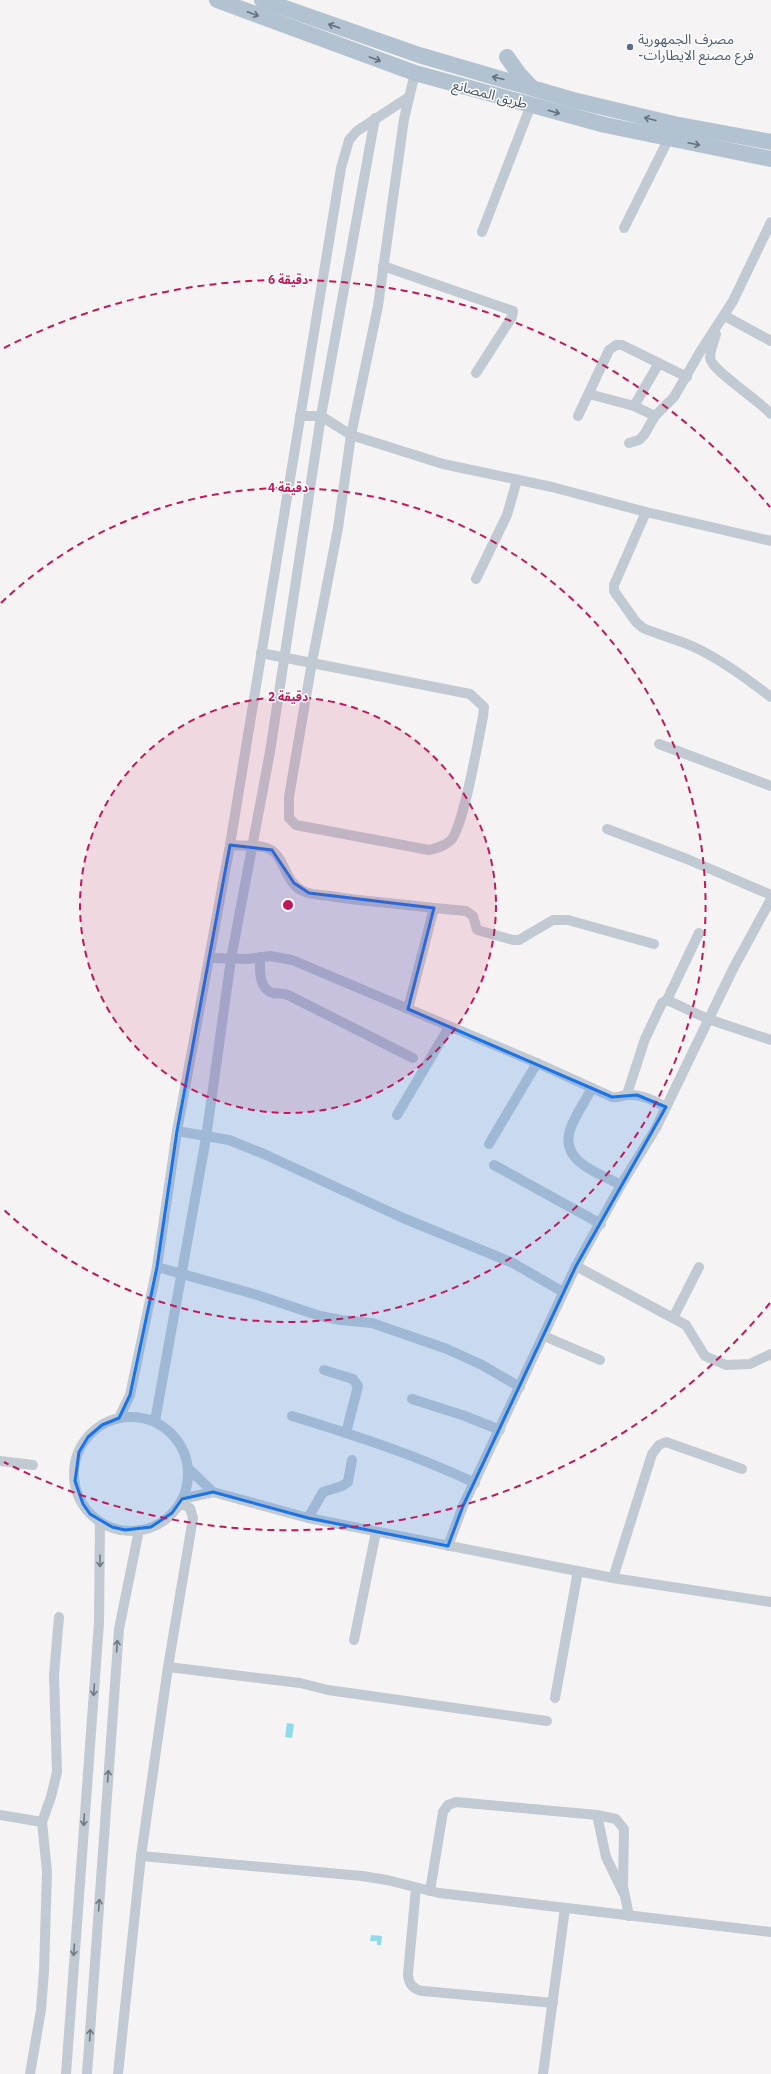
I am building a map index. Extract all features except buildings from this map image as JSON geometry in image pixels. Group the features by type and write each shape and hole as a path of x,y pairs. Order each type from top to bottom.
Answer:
{"main road":[{"name":"طريق المصانع","path":"217,0 415,73 605,125 771,159"},
{"name":"طريق المصانع","path":"262,0 419,55 573,100 674,124 771,142"},
{"path":"507,57 518,74 532,88"}],"street":[{"path":"261,653 312,662 470,694 484,707 461,818 452,839 445,845 429,850 296,825 289,818 289,797 312,662 338,528 351,435 378,306 404,119 415,73"},
{"path":"119,1418 130,1395 157,1267 177,1131 230,845 341,168 349,140 357,131 409,97"},
{"path":"482,232 531,105"},
{"path":"155,1421 206,1138 231,959 270,752 322,416 375,118"},
{"path":"624,228 669,138"},
{"path":"629,443 639,440 644,436 655,416 674,397 687,377 700,352 725,316 771,222"},
{"path":"384,266 513,311 512,317 476,372"},
{"path":"725,316 771,341"},
{"path":"717,328 710,357 711,363 716,369 750,394 771,414"},
{"path":"578,416 609,350 616,345 659,363 687,377"},
{"path":"634,406 659,363"},
{"path":"589,394 634,406 655,416"},
{"path":"300,416 322,416 351,435 443,464 517,480 771,541"},
{"path":"476,579 496,542 507,515 517,480"},
{"path":"646,512 630,545 614,585 614,591 636,622 643,628 694,647 715,658 741,674 771,697"},
{"path":"659,744 771,786"},
{"path":"607,829 687,859 771,895"},
{"path":"230,845 252,847 263,846 277,854 288,877 301,890 309,893 345,899 466,911 473,916 477,930 513,940 525,937 553,920 568,920 654,944"},
{"path":"448,1546 455,1526 475,1482 576,1266 601,1224 621,1185 652,1135 708,1019 767,914 771,899"},
{"path":"408,1009 434,908"},
{"path":"627,1094 645,1039 662,1003 667,1000 699,933"},
{"path":"260,957 263,987 268,991 288,995 413,1058"},
{"path":"210,958 231,959 281,957 292,960 612,1097 627,1094 652,1100 666,1107"},
{"path":"667,1000 708,1019 771,1040"},
{"path":"397,1115 449,1027"},
{"path":"489,1144 537,1064"},
{"path":"592,1088 570,1130 570,1150 579,1163 621,1185"},
{"path":"177,1131 206,1138 229,1140 264,1154 403,1218 513,1263 564,1292"},
{"path":"494,1166 601,1224"},
{"path":"576,1266 686,1325 705,1356 726,1365 750,1364 771,1354"},
{"path":"157,1267 320,1316 340,1320 372,1323 412,1336 447,1349 482,1365 520,1387"},
{"path":"672,1318 699,1267"},
{"path":"544,1336 600,1360"},
{"path":"324,1370 353,1379 358,1386 346,1433"},
{"path":"412,1399 465,1416 500,1430"},
{"path":"292,1416 346,1433 453,1472 475,1482"},
{"path":"133,1417 155,1421 170,1432 178,1441 184,1454 188,1468 187,1484 181,1501 162,1521 151,1527 138,1530 125,1530 100,1522 83,1504 75,1481 74,1469 79,1452 88,1436 102,1425 119,1418 133,1417"},
{"path":"614,1578 652,1454 659,1445 666,1442 742,1469"},
{"path":"308,1518 324,1492 342,1486 348,1482 352,1460"},
{"path":"0,1461 33,1465"},
{"path":"188,1468 213,1492 308,1518 614,1578 771,1602"},
{"path":"181,1501 213,1492"},
{"path":"118,2074 141,1856 168,1666 193,1518 190,1508 181,1501"},
{"path":"66,2074 99,1624 100,1522"},
{"path":"87,2074 118,1629 138,1530"},
{"path":"354,1640 376,1532"},
{"path":"555,1698 578,1571"},
{"path":"30,2074 41,2010 44,1971 47,1872 42,1822 51,1797 57,1772 54,1675 59,1617"},
{"path":"168,1666 300,1683 328,1690 546,1721"},
{"path":"430,1892 443,1812 450,1804 456,1802 596,1815 616,1819 624,1829 624,1895"},
{"path":"0,1814 42,1822"},
{"path":"596,1815 606,1856 624,1895 629,1916"},
{"path":"141,1856 362,1876 387,1880 430,1892 771,1932"},
{"path":"416,1888 408,1974 409,1981 413,1987 423,1991 553,2003"},
{"path":"543,2074 564,1908"}],"highlighted area":[{"path":"230,845 272,850 294,883 309,893 434,908 408,1009 612,1097 637,1095 666,1107 576,1266 463,1506 448,1546 308,1518 213,1492 182,1499 172,1513 151,1527 125,1530 112,1527 90,1514 83,1504 75,1481 79,1452 88,1437 102,1425 119,1418 130,1395 157,1267 177,1131"}],"water":[{"path":"287,1723 294,1724 292,1738 285,1737"},
{"path":"371,1935 382,1936 381,1945 377,1945 377,1941 370,1941"}],"place":[{"name":"مصرف الجمهورية -فرع مصنع الايطارات","path":"630,47"}]}
